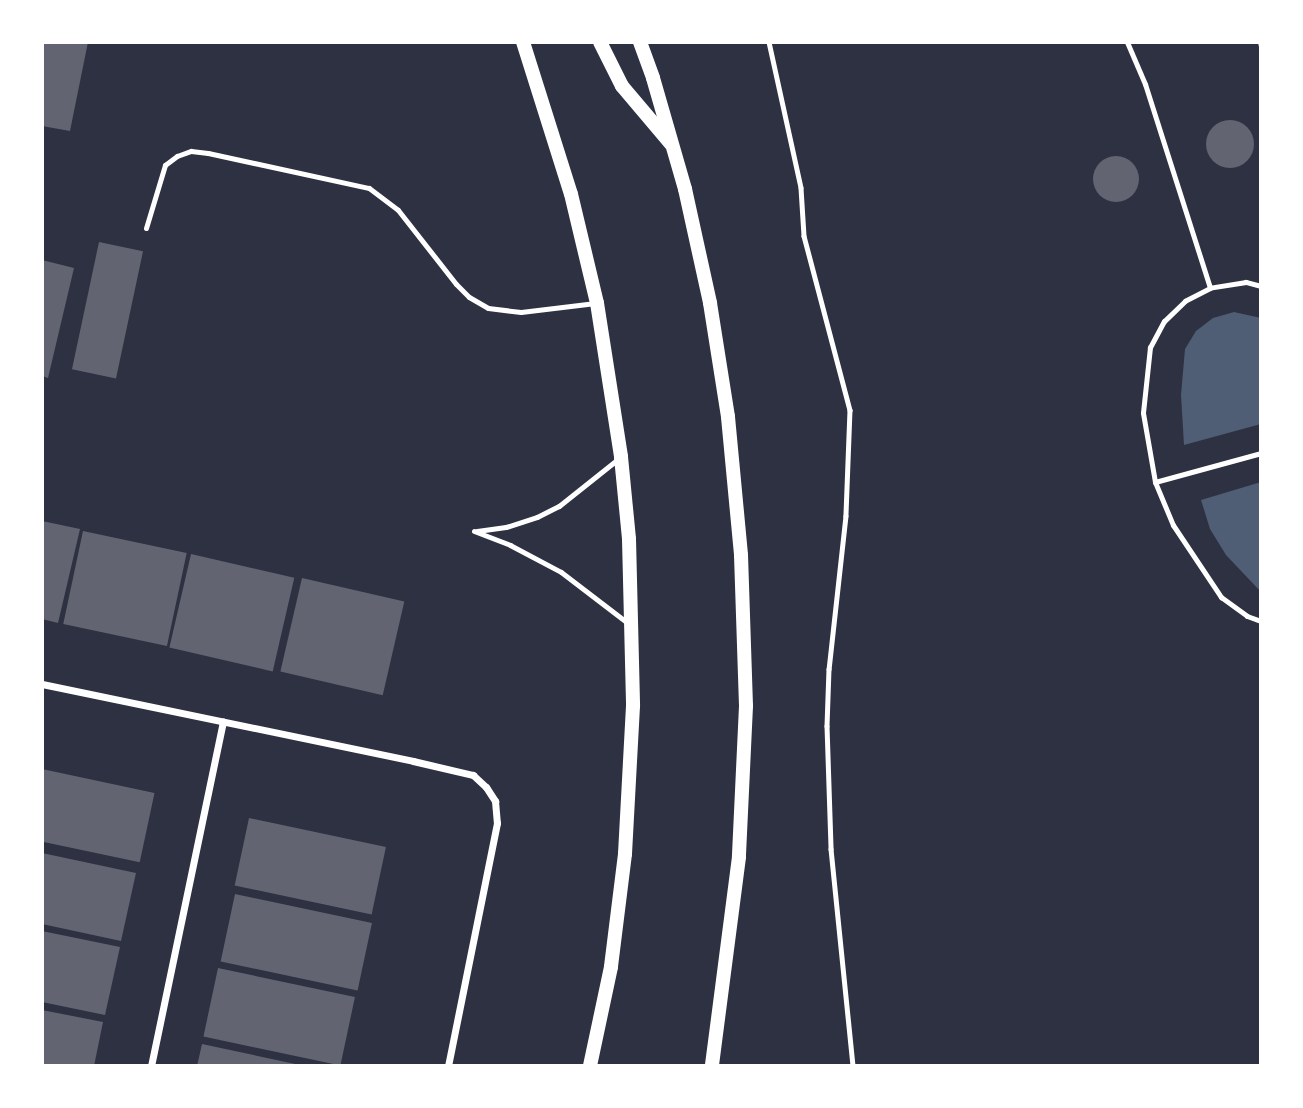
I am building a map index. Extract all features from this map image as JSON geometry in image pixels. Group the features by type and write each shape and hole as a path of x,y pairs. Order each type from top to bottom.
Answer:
{"main road":[{"path":"523,42 571,194 597,303 621,457 633,627 634,706 625,854 611,967 590,1066"},
{"path":"600,42 622,86 672,145"},
{"path":"640,42 672,145 710,303 728,417 741,555 746,706 739,856 712,1066"}],"street":[{"path":"42,684 473,775 486,787 495,801 498,823 448,1066"},
{"path":"150,1066 223,722"}],"lane":[{"path":"1127,42 1145,84 1210,288"},
{"path":"146,228 165,164 191,151 208,153 369,188 398,210 463,290 488,308 521,312 597,303"},
{"path":"1261,286 1247,282 1210,288 1178,308 1164,321 1150,347 1143,414 1155,482 1172,525 1221,597 1247,616 1261,621"},
{"path":"1155,482 1261,453"},
{"path":"621,457 559,506 537,517 506,527 474,531 510,545 561,572 633,627"}],"path":[{"path":"769,42 801,188 804,236 850,410 846,516 829,669 827,726 831,849 853,1066"}],"water":[{"path":"1234,312 1261,318 1261,424 1184,445 1181,395 1185,349 1196,331 1213,318"},
{"path":"1261,482 1261,592 1226,555 1210,529 1201,500"}],"building":[{"path":"42,42 88,42 70,131 42,126"},
{"path":"1230,120 1247,127 1254,144 1247,161 1230,168 1213,161 1206,144 1213,127"},
{"path":"1116,156 1132,163 1139,179 1132,195 1116,202 1100,195 1093,179 1100,163"},
{"path":"99,242 143,251 116,379 72,369"},
{"path":"42,260 74,268 48,378 42,376"},
{"path":"42,521 80,529 58,623 42,619"},
{"path":"83,531 187,553 167,646 63,624"},
{"path":"191,554 294,578 273,671 169,648"},
{"path":"302,578 404,602 383,695 280,672"},
{"path":"42,769 154,793 140,862 42,842"},
{"path":"249,818 386,847 372,915 235,885"},
{"path":"42,853 136,873 121,941 42,924"},
{"path":"235,894 372,923 358,991 221,961"},
{"path":"42,931 120,947 105,1015 42,1002"},
{"path":"218,968 355,997 340,1066 203,1036"},
{"path":"42,1010 103,1022 94,1066 42,1066"},
{"path":"202,1044 300,1065 197,1066"}]}
